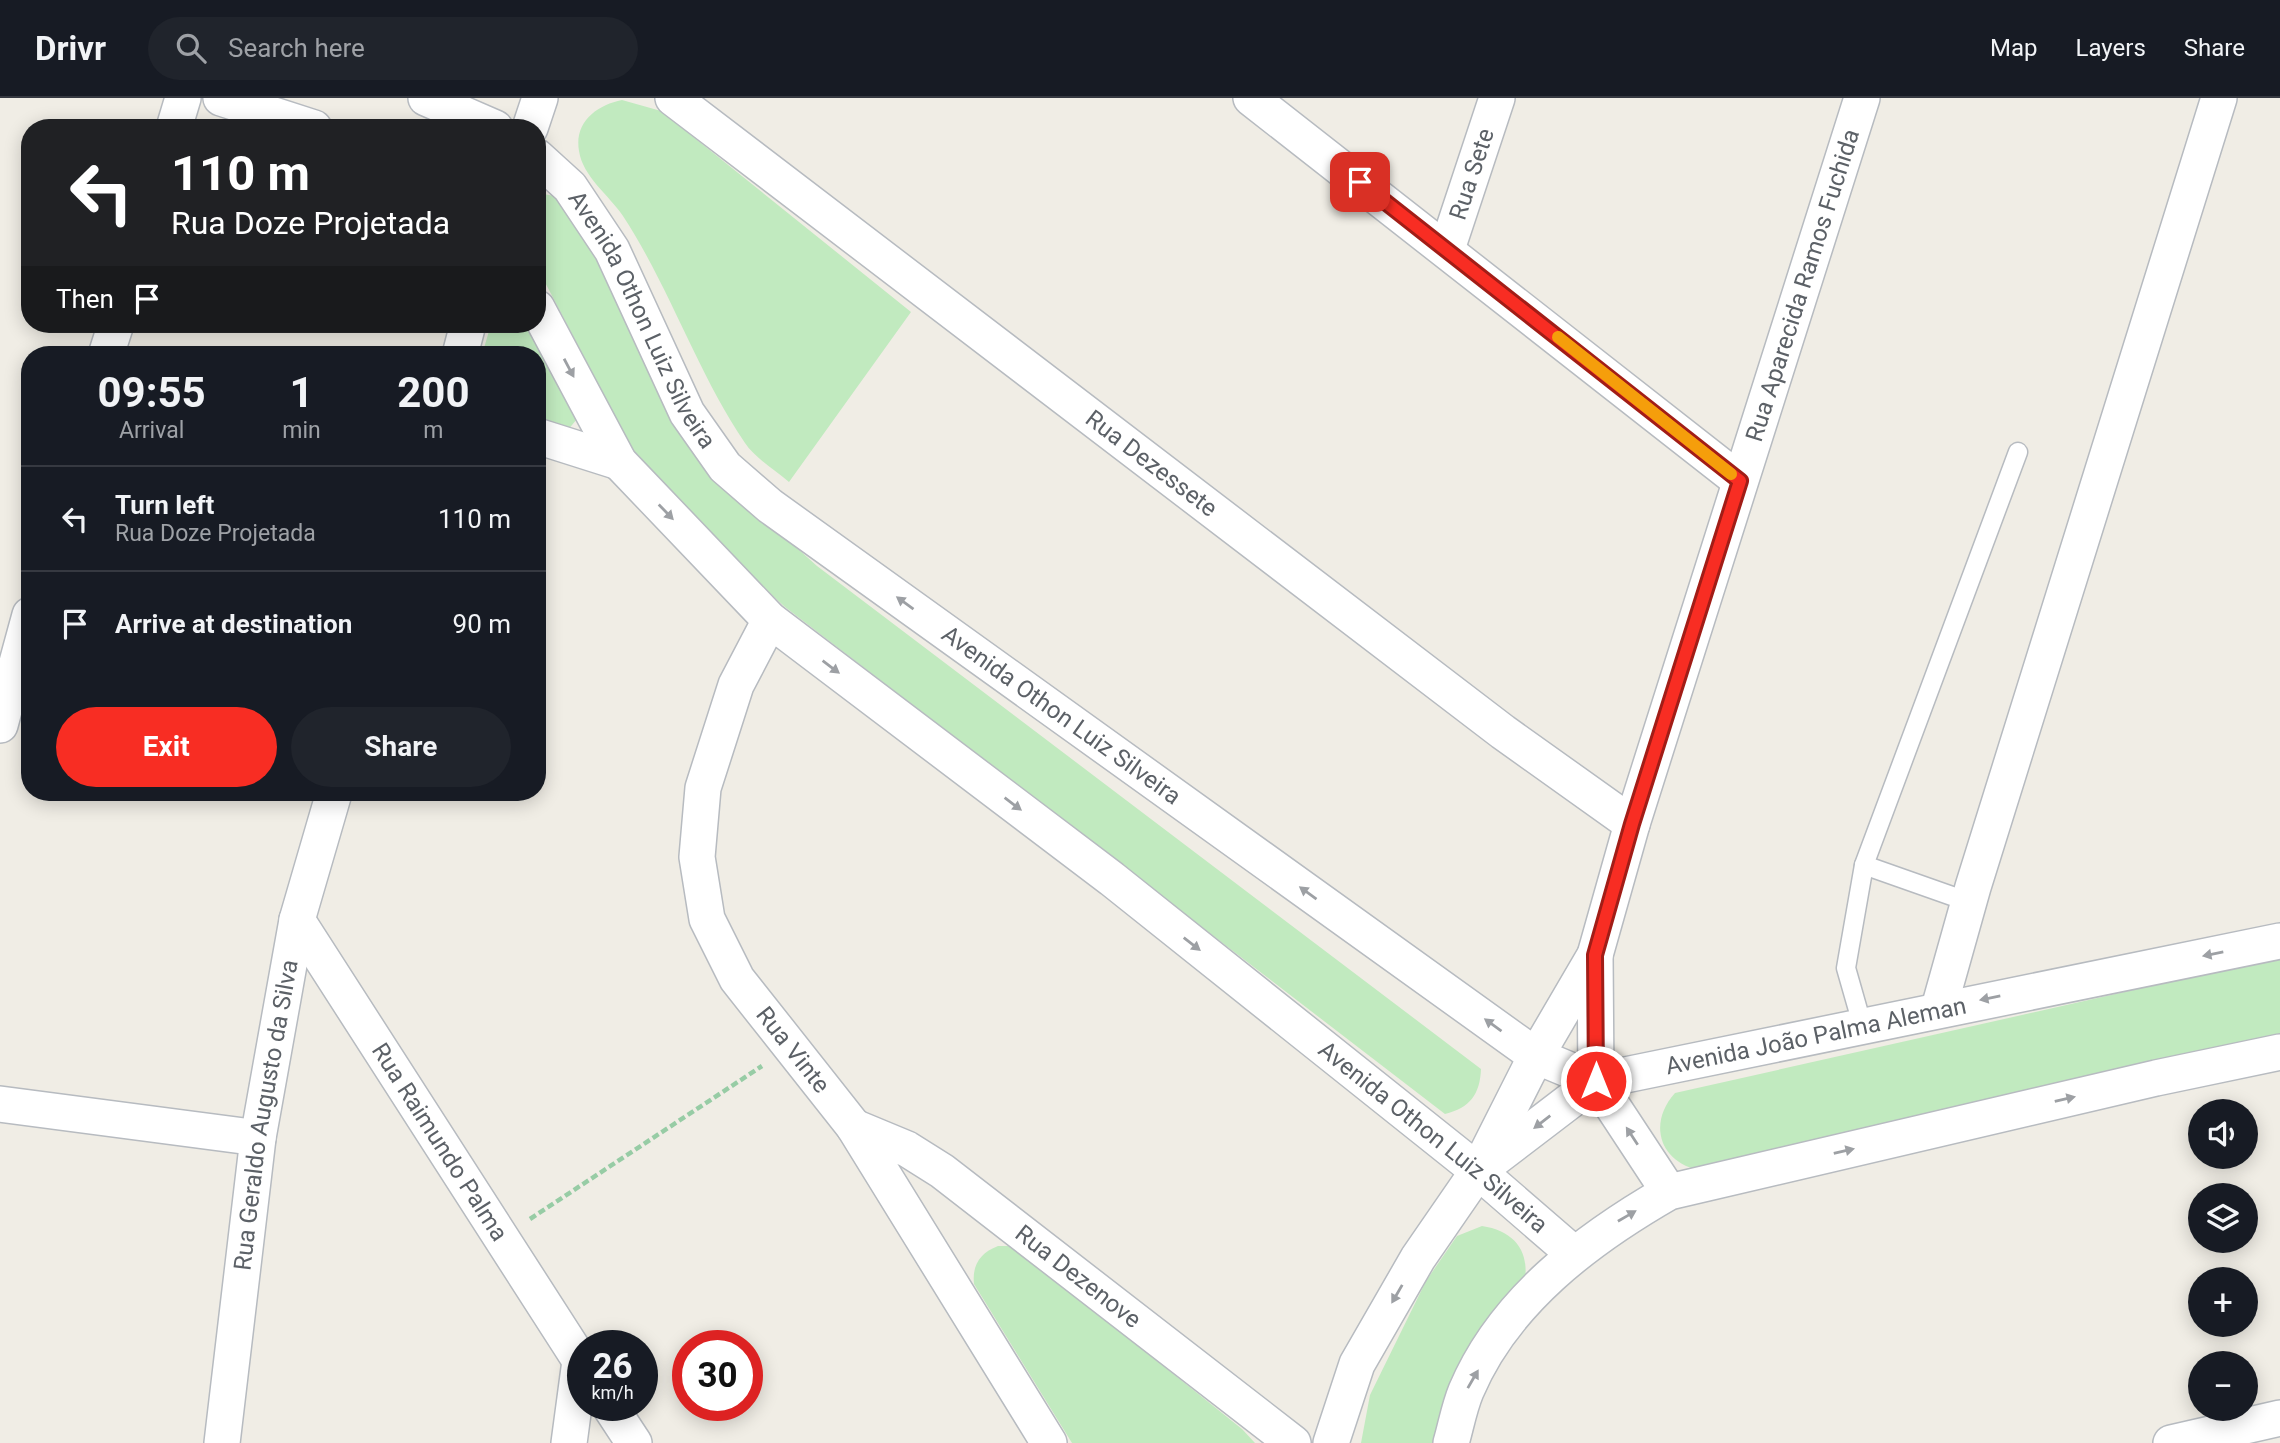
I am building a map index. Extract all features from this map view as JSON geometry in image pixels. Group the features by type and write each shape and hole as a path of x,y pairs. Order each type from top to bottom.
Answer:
{"street":[{"path":"177,119 183,98"},
{"path":"221,98 286,119"},
{"path":"426,98 481,119"},
{"path":"533,119 540,98"},
{"name":"Rua Dezessete","path":"673,98 1503,732 1632,824"},
{"path":"1251,98 1740,481"},
{"name":"Rua Sete","path":"1447,249 1497,98"},
{"name":"Rua Aparecida Ramos Fuchida","path":"1478,1171 1536,1056 1595,955 1632,824 1862,98"},
{"path":"1939,1008 1969,902 2219,98"},
{"name":"Avenida Othon Luiz Silveira","path":"546,166 569,187 612,250 687,413 725,467 770,506 1536,1056 1596,1081"},
{"name":"Avenida Othon Luiz Silveira","path":"546,325 619,462 769,620 1112,879 1478,1171 1574,1254"},
{"path":"546,439 619,462"},
{"name":"Rua Vinte","path":"769,620 736,685 703,788 697,857 707,919 737,979 854,1127 1049,1443"},
{"path":"0,725 21,648"},
{"name":"Rua Geraldo Augusto da Silva","path":"222,1443 258,1138 297,920 332,801"},
{"name":"Rua Raimundo Palma","path":"297,920 567,1340"},
{"name":"Avenida João Palma Aleman","path":"1331,1443 1357,1364 1418,1258 1478,1171 1596,1081 1939,1008 2280,941"},
{"name":"Rua Aparecida Ramos Fuchida","path":"1595,955 1596,1081"},
{"path":"1451,1443 1466,1391 1495,1340 1530,1297 1574,1254 1615,1223 1669,1192 2156,1078 2280,1052"},
{"path":"1596,1081 1669,1192"},
{"path":"0,1104 258,1138"},
{"name":"Rua Dezenove","path":"854,1127 907,1149 942,1171 1293,1443"},
{"path":"2171,1443 2280,1418"},
{"path":"569,1443 573,1421"},
{"path":"620,1421 634,1443"}],"lane":[{"path":"1862,1024 1846,968 1864,865 2018,452"},
{"path":"1864,865 1969,902"}],"path":[{"path":"500,1238 789,1048"}],"green space":[{"path":"622,100 661,111 911,312 789,482 745,443 712,388 640,244 623,216 591,177 581,160 578,141 584,123 604,106"},
{"path":"546,194 555,196 587,234 718,477 817,566 1481,1069 1476,1093 1472,1099 1461,1108 1445,1114 785,607 682,513 634,453 546,284"},
{"path":"488,333 537,333 543,346 485,346"},
{"path":"546,352 577,419 567,431 546,427"},
{"path":"2280,957 2280,1038 1698,1170 1674,1158 1666,1150 1662,1139 1662,1116 1675,1093"},
{"path":"1482,1226 1503,1233 1518,1245 1525,1263 1524,1285 1441,1413 1434,1443 1361,1443 1370,1395 1426,1281 1457,1236"},
{"path":"998,1246 1008,1246 1025,1255 1242,1429 1255,1443 1072,1443 974,1284 974,1271 978,1260"}],"slow traffic":[{"path":"1558,337 1731,474"}],"route":[{"path":"1360,182 1740,481 1632,824 1595,955 1596,1081"}]}
